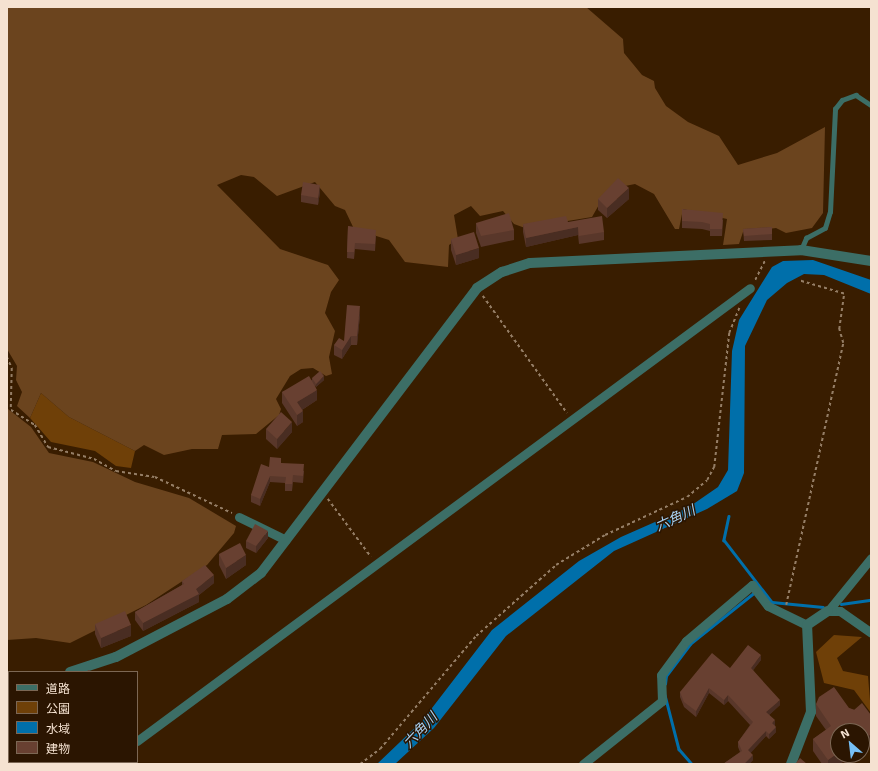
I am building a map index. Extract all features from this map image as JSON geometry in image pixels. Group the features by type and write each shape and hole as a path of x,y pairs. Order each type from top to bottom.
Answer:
{"street":[{"path":"73,671 116,657 227,599 261,573 477,288 502,272 530,263 771,250 801,250 871,261"},
{"path":"138,740 376,563 573,421 750,288"},
{"path":"239,517 286,540"},
{"path":"807,625 828,610 871,558"},
{"path":"583,764 662,701 661,675 686,641 752,585 768,606 807,625"},
{"path":"828,610 840,611 871,632"},
{"path":"791,764 811,712 807,625"}],"lane":[{"path":"801,250 806,238 825,228 830,212 835,109 842,100 856,95 871,105"}],"path":[{"path":"360,764 380,749 476,636 556,566 605,535 687,497 707,480 714,467 729,333 750,288 771,250"},
{"path":"786,601 843,343 839,329 844,294 800,281"},
{"path":"477,288 573,421"},
{"path":"7,357 12,368 11,410 35,424 48,446 94,459 116,471 155,477 239,517"},
{"path":"322,492 376,563"}],"green space":[{"path":"41,393 69,417 135,451 131,468 116,466 95,451 51,442 30,418"},
{"path":"834,635 862,637 837,658 843,671 868,676 871,713 854,690 824,683 816,652"}],"shaded area":[{"path":"7,7 586,7 623,39 624,53 642,75 654,81 655,88 666,106 688,122 719,136 738,165 777,153 825,127 823,213 812,228 786,233 776,228 743,232 739,244 723,245 727,219 683,209 679,229 675,229 654,194 635,184 615,188 604,196 592,217 525,228 514,224 503,211 480,216 471,206 454,215 458,239 449,245 448,267 405,262 389,240 354,229 345,210 335,206 315,182 277,196 254,177 241,175 217,185 280,249 328,265 339,280 331,292 325,313 335,331 329,357 332,374 326,376 313,368 301,369 290,376 276,399 281,409 279,415 256,434 222,435 218,449 192,449 164,455 144,445 135,451 69,417 41,393 30,418 17,406 22,392 16,380 17,366 7,349"},
{"path":"7,396 8,409 31,427 49,453 93,462 135,482 189,498 236,526 234,533 207,565 146,605 70,643 36,638 7,640"}],"water":[{"name":"六角川","path":"813,260 871,280 871,294 824,275 804,274 787,283 767,300 745,346 744,473 737,491 707,509 614,551 506,636 434,728 395,764 377,764 422,721 492,630 579,561 621,537 689,507 718,487 728,470 732,351 739,320 772,267 783,261"}],"building":[{"path":"618,178 629,188 607,208 598,199"},
{"path":"303,182 320,185 318,198 301,195"},
{"path":"682,209 723,213 722,229 710,229 710,224 702,222 682,221"},
{"path":"509,213 514,230 481,236 476,223"},
{"path":"566,216 568,222 602,216 604,232 579,236 578,227 526,238 523,224"},
{"path":"348,226 376,230 375,244 355,243 354,252 347,252"},
{"path":"772,227 772,234 744,236 743,229"},
{"path":"474,232 479,248 456,255 451,239"},
{"path":"347,305 360,306 357,336 351,336 342,350 334,345 339,338 344,341"},
{"path":"320,371 324,376 316,384 312,378"},
{"path":"309,376 317,390 297,402 303,411 297,415 282,392"},
{"path":"281,412 292,422 277,439 266,429"},
{"path":"270,457 281,458 281,463 304,464 303,476 293,475 292,484 285,484 286,477 270,476 260,499 251,495 261,464 269,467"},
{"path":"255,524 268,531 256,546 246,541"},
{"path":"240,543 246,555 226,568 219,554"},
{"path":"205,565 214,575 196,589 199,594 143,623 135,612 184,584 182,581"},
{"path":"125,611 131,625 101,638 95,624"},
{"path":"748,645 761,655 751,668 780,700 766,712 775,720 772,723 776,727 769,734 766,731 748,750 753,755 744,764 723,764 742,751 738,742 753,722 728,695 724,700 709,688 696,711 684,702 680,692 712,653 730,668"},
{"path":"834,687 849,708 854,710 862,703 871,715 871,728 870,729 870,723 830,723 830,725 816,704 819,697"},
{"path":"830,727 830,759 828,760 813,739"},
{"path":"800,758 807,764 795,764"}],"waterway":[{"path":"729,516 724,540 772,602 823,607"},
{"path":"665,684 666,676 690,644 755,592"},
{"path":"841,604 871,600"},
{"path":"665,695 679,749 692,764"}]}
